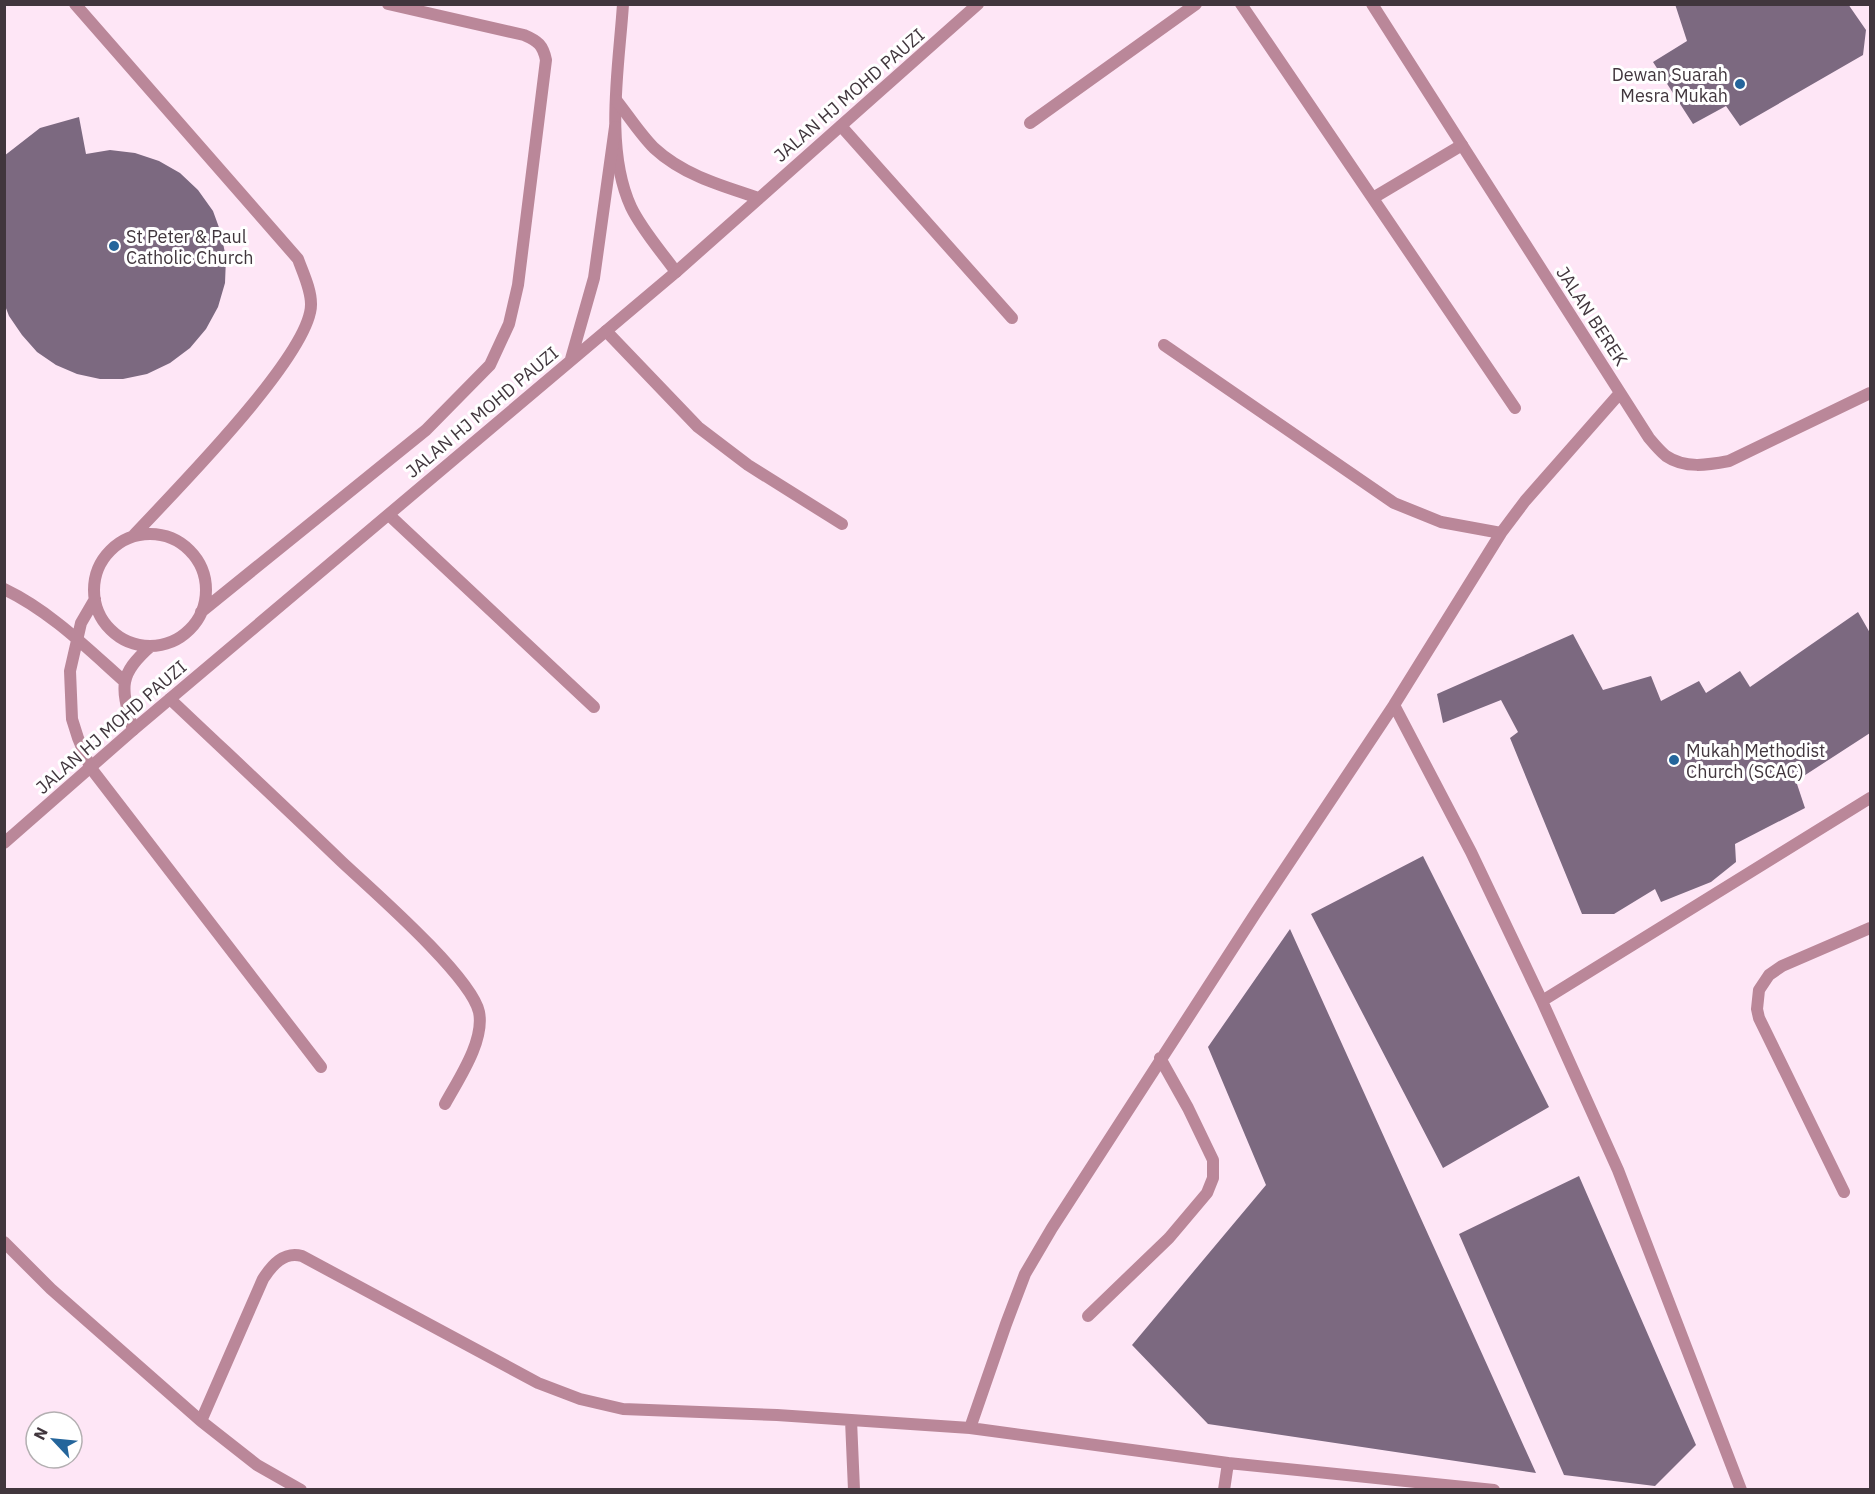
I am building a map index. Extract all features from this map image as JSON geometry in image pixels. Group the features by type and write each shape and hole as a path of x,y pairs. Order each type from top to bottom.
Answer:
{"street":[{"path":"75,4 298,259 308,287 311,304 307,322 272,381 207,458 133,536"},
{"path":"201,612 426,430 490,365 508,324 518,285 546,60 544,49 537,41 524,35 388,4"},
{"path":"571,360 594,278 615,127 623,4"},
{"name":"JALAN HJ MOHD PAUZI","path":"4,843 90,766 676,272 978,4"},
{"path":"1030,123 1196,4"},
{"path":"1241,4 1515,408"},
{"name":"JALAN BEREK","path":"1372,4 1649,438 1666,456 1684,464 1705,466 1729,461 1870,393"},
{"path":"616,100 653,147 670,160 688,172 713,183 759,198"},
{"path":"841,126 1012,318"},
{"path":"615,127 617,152 631,206 676,272"},
{"path":"1373,198 1462,145"},
{"path":"606,331 698,427 748,465 842,524"},
{"path":"1164,345 1394,503 1441,522 1501,533"},
{"path":"970,1428 1025,1274 1052,1227 1160,1058 1394,705 1501,533 1525,501 1620,393"},
{"path":"388,514 594,707"},
{"path":"165,535 192,552 201,566 206,597 201,612 193,626 181,636 166,643 151,646 135,644 120,638 108,628 99,614 94,599 98,567 119,543 133,536 165,535"},
{"path":"4,589 22,597 76,637 124,681"},
{"path":"94,599 76,637 70,671 70,706 78,738 90,766 321,1067"},
{"path":"133,730 123,694 124,681 136,658 151,646"},
{"path":"170,699 392,909 449,967 472,997 478,1011 479,1026 475,1043 445,1104"},
{"path":"1394,705 1471,852 1542,1001 1618,1170 1741,1490"},
{"path":"1542,1001 1870,799"},
{"path":"1844,1192 1759,1018 1757,1009 1759,990 1769,975 1782,966 1870,927"},
{"path":"1088,1316 1168,1238 1207,1193 1213,1178 1213,1161 1188,1108 1160,1058"},
{"path":"4,1242 51,1288 201,1420 257,1465 301,1490"},
{"path":"201,1420 263,1279 271,1268 284,1257 293,1254 302,1256 538,1383 580,1399 623,1409 970,1428 1228,1463 1494,1490"},
{"path":"851,1420 854,1490"},
{"path":"1224,1490 1228,1463"}],"building":[{"name":"Dewan Suarah Mesra Mukah","path":"1675,4 1848,4 1866,30 1863,55 1740,126 1726,106 1693,124 1653,62 1687,41"},
{"name":"St Peter & Paul Catholic Church","path":"79,117 86,154 110,150 135,153 159,161 180,173 198,190 213,211 221,233 226,258 225,283 218,307 206,329 190,348 170,363 147,374 123,379 100,379 77,374 56,365 37,352 22,335 9,316 4,303 4,156 40,128"},
{"name":"Mukah Methodist Church (SCAC)","path":"1858,612 1870,633 1870,733 1796,781 1805,808 1735,844 1736,862 1711,882 1661,902 1655,889 1614,914 1582,914 1510,738 1518,732 1501,700 1443,723 1437,694 1573,634 1603,690 1651,676 1661,701 1699,681 1706,693 1740,671 1750,687"},
{"path":"1423,856 1549,1107 1443,1168 1311,914"},
{"path":"1290,929 1536,1473 1208,1424 1132,1345 1266,1185 1208,1047"},
{"path":"1579,1176 1696,1445 1655,1486 1564,1475 1459,1234"}],"place":[{"name":"Dewan Suarah Mesra Mukah","path":"1740,84"},
{"name":"St Peter & Paul Catholic Church","path":"114,246"},
{"name":"Mukah Methodist Church (SCAC)","path":"1674,760"}]}
